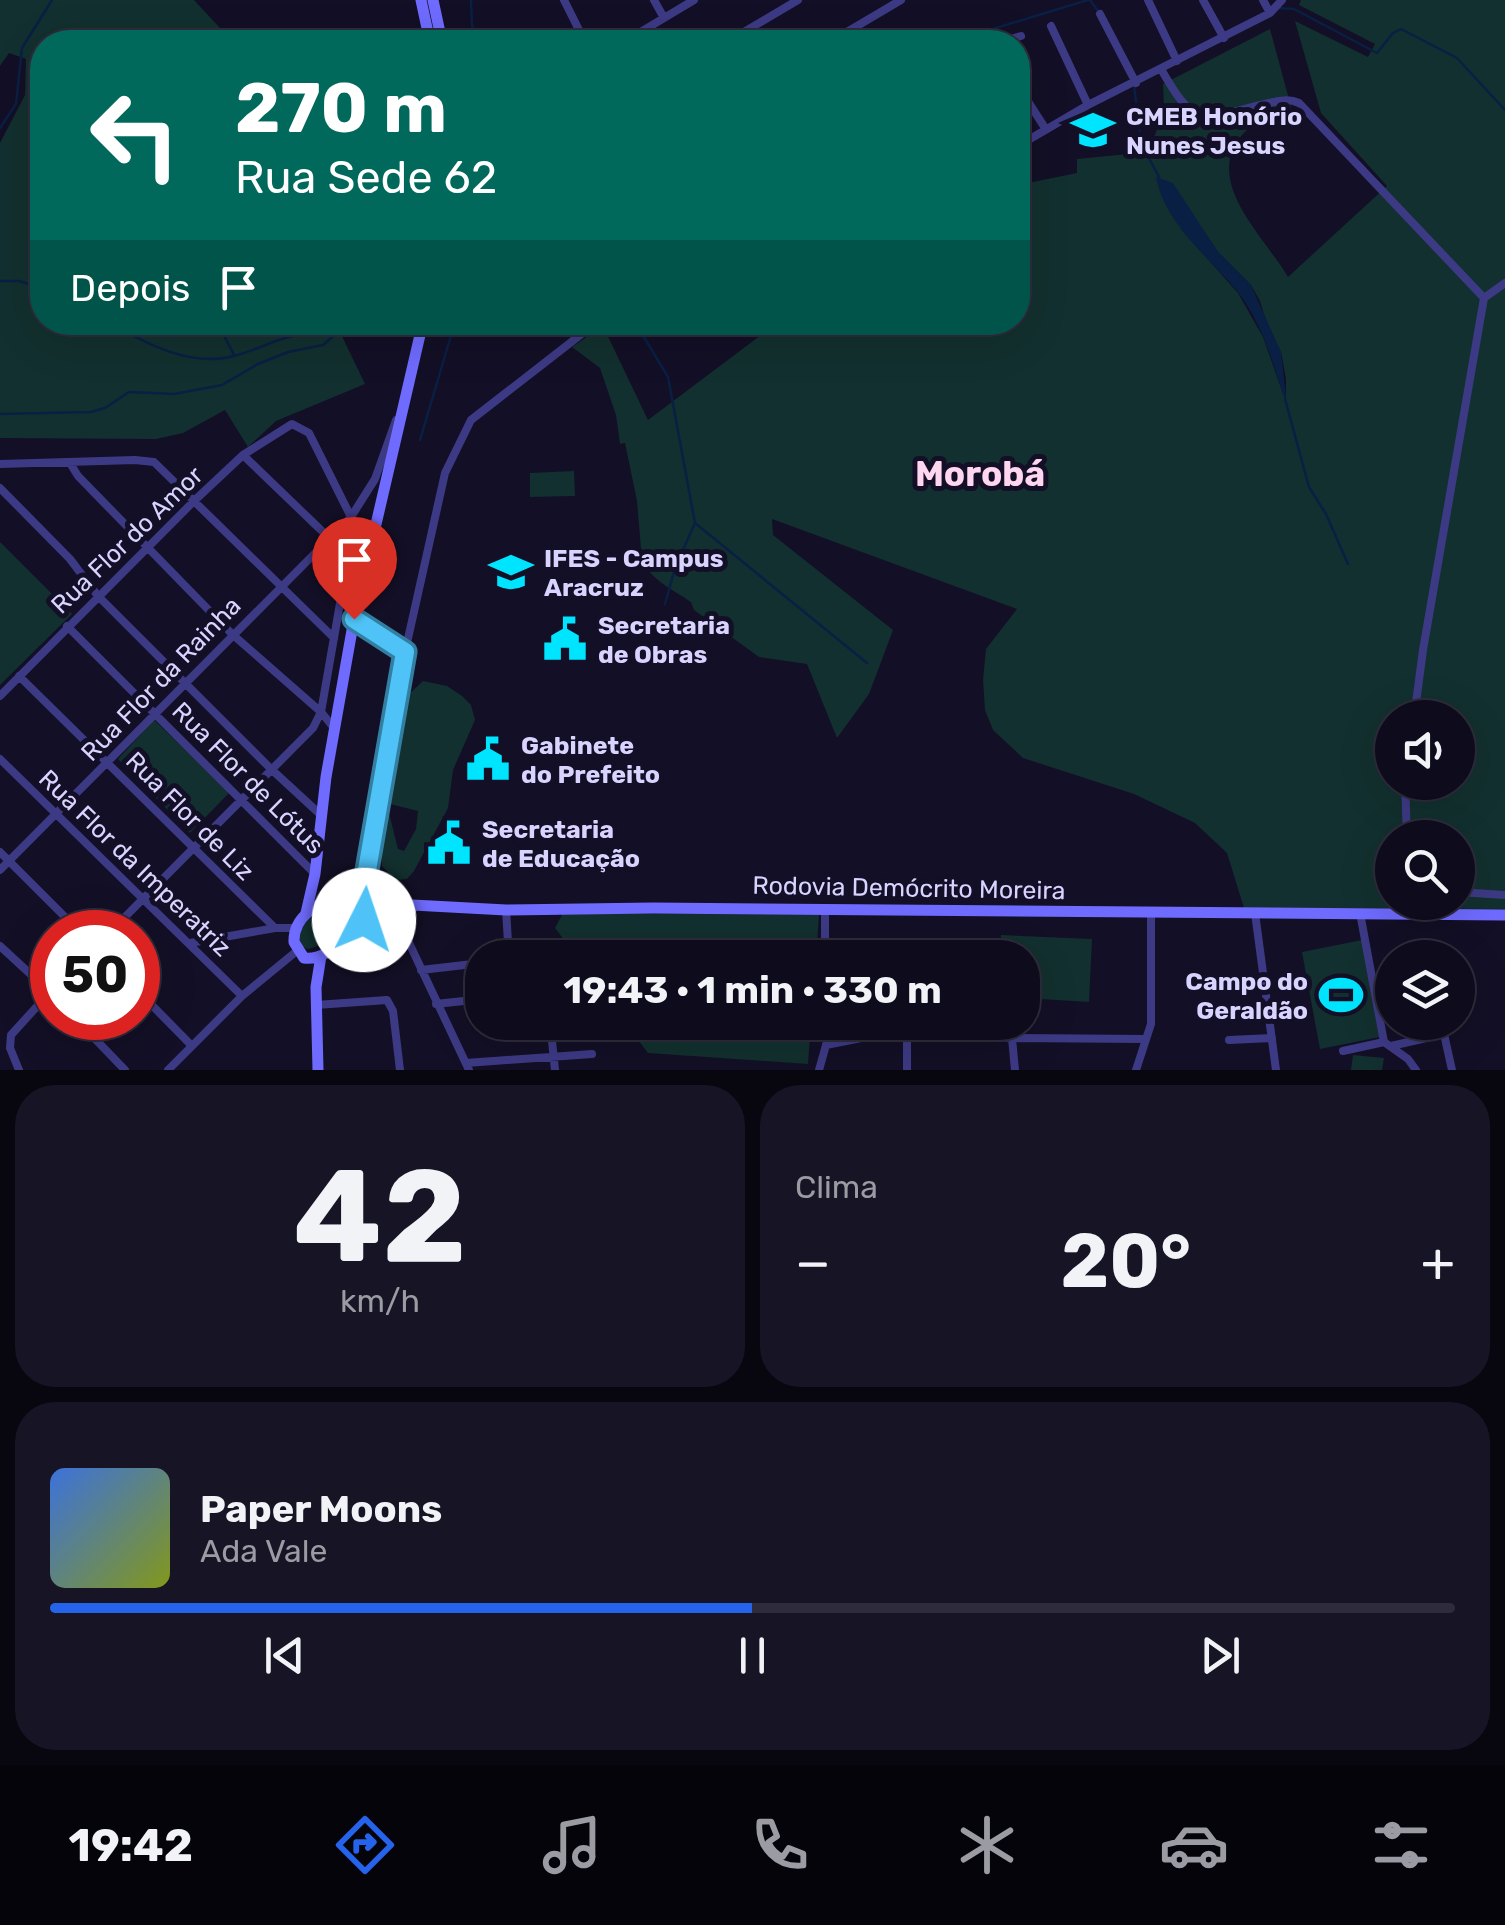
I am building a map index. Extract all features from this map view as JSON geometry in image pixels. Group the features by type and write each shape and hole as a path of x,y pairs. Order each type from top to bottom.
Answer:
{"street":[{"path":"421,0 427,30"},
{"path":"433,0 439,30"},
{"path":"564,0 579,30"},
{"path":"654,0 664,18"},
{"path":"644,30 694,0"},
{"path":"747,30 798,0"},
{"path":"847,30 883,5 900,0"},
{"path":"1148,0 1177,61"},
{"path":"1203,0 1224,38"},
{"path":"1262,0 1270,14"},
{"path":"1030,138 1270,14 1282,0"},
{"path":"1100,14 1136,83"},
{"path":"1051,26 1088,105"},
{"path":"1161,69 1182,106 1191,114 1204,117 1282,100 1300,103 1484,298"},
{"path":"1030,105 1045,128"},
{"path":"1416,700 1484,298 1505,284"},
{"path":"316,988 294,942 296,928 306,914 315,877 334,728 354,619 419,335"},
{"path":"360,927 405,652 445,473 471,420 581,335"},
{"path":"132,910 313,728 321,712 350,558 354,529 351,517 368,494 392,428 403,411"},
{"name":"Rua Flor do Amor","path":"0,696 194,501 243,456 292,424 309,433 351,517"},
{"path":"243,456 350,558"},
{"path":"0,464 154,462 334,638"},
{"path":"70,463 78,476 232,634 334,728"},
{"path":"0,488 70,559 98,596 270,770 322,816"},
{"name":"Rua Flor da Rainha","path":"0,870 351,517"},
{"path":"354,619 405,652"},
{"name":"Rua Flor de Lótus","path":"67,626 315,877"},
{"name":"Rua Flor de Liz","path":"19,676 274,928"},
{"path":"321,712 340,701"},
{"name":"Rua Flor da Imperatriz","path":"0,759 242,996"},
{"path":"0,852 58,910"},
{"path":"306,914 331,899 315,877"},
{"path":"1475,893 1505,895"},
{"name":"Rodovia Demócrito Moreira","path":"331,899 348,897 363,905 394,908 506,910 1505,915"},
{"path":"394,908 467,1066 592,1054"},
{"name":"Rodovia Demócrito Moreira","path":"321,956 394,908"},
{"path":"506,910 508,940"},
{"path":"825,940 826,910"},
{"path":"1255,913 1276,1070"},
{"path":"1360,913 1388,1044 1411,1061 1416,1070"},
{"path":"1136,1070 1151,1024 1151,914"},
{"path":"190,943 274,928 296,928"},
{"path":"0,946 30,973"},
{"path":"301,954 312,960 321,956"},
{"path":"168,1070 242,996 301,954"},
{"path":"318,1070 316,988 321,956"},
{"path":"421,970 465,965"},
{"path":"316,1004 388,1000 393,1011 400,1070"},
{"path":"436,1004 465,1001"},
{"path":"160,1013 192,1046"},
{"path":"19,1070 10,1039 30,1017"},
{"path":"1040,1038 1146,1038"},
{"path":"1229,1040 1272,1038"},
{"path":"96,1040 125,1070"},
{"path":"552,1040 555,1070"},
{"path":"818,1070 830,1040"},
{"path":"826,1045 852,1040"},
{"path":"907,1040 907,1070"},
{"path":"1012,1040 1015,1070"},
{"path":"1343,1051 1416,1040"},
{"path":"1445,1040 1452,1070"}],"green space":[{"path":"0,0 194,0 222,30 30,30 30,335 341,335 365,384 276,421 248,447 225,410 183,433 156,439 0,438 0,143 25,95 26,59 9,53 0,66"},
{"path":"1301,0 1505,0 1505,909 1475,909 1475,820 1375,820 1375,909 1244,908 1227,853 1195,823 1134,794 1023,758 993,730 985,710 986,649 1017,609 772,519 773,535 893,630 869,694 837,738 807,664 759,657 694,610 691,602 652,574 642,561 637,501 616,415 600,368 572,347 590,335 607,335 648,420 761,335 1030,335 1030,183 1077,173 1077,159 1149,152 1164,109 1163,84 1270,29 1293,114 1266,120 1243,134 1232,152 1229,171 1241,208 1288,277 1387,186 1321,113 1295,21 1368,57 1375,44 1299,5","holes":["1196,220 1218,252 1251,285 1281,352 1286,402 1263,337 1238,293 1181,229"]},
{"path":"574,471 575,496 530,497 530,473"},
{"path":"0,542 72,614 0,685"},
{"path":"423,681 447,686 462,696 471,705 475,720 453,770 448,808 414,871 407,879 396,880 382,866 381,822 389,813 398,849 404,851 416,829 418,811 390,804 387,797 408,695"},
{"path":"154,720 230,792 190,833 118,759"},
{"path":"335,903 348,904 357,917 321,945 308,949 300,945 298,935 307,921"},
{"path":"563,913 819,915 817,940 564,940 555,928"},
{"path":"1001,935 1092,939 1089,1002 1040,999 1040,940 1001,940"},
{"name":"Campo do Geraldão","path":"1362,940 1375,1010 1375,1038 1320,1049 1302,952"},
{"path":"638,1040 810,1040 808,1064 648,1053"},
{"path":"1353,1055 1384,1058 1382,1070 1351,1070"}],"water":[{"path":"1156,177 1173,183 1218,252 1251,285 1281,352 1287,406 1254,317 1237,291 1168,210"}],"waterway":[{"path":"33,30 52,0"},
{"path":"471,0 474,30"},
{"path":"989,30 1088,0"},
{"path":"1090,0 1098,11"},
{"path":"1279,8 1294,9 1377,53 1401,29 1457,58 1505,110"},
{"path":"0,128 16,104 22,48 30,35"},
{"path":"1134,85 1141,143 1159,177"},
{"path":"0,281 30,284"},
{"path":"133,335 169,351 201,359 234,356 303,335"},
{"path":"224,335 234,355"},
{"path":"325,335 333,336"},
{"path":"0,414 91,412 129,392 174,394 222,385 258,364 288,352 323,345 335,335"},
{"path":"420,440 451,335"},
{"path":"643,335 668,377 695,523 867,663"},
{"path":"1285,399 1309,487 1348,564"},
{"path":"665,604 675,568 695,523"}],"place":[{"name":"CMEB Honório Nunes Jesus","path":"1093,130"},
{"name":"IFES - Campus Aracruz","path":"511,572"},
{"name":"Secretaria de Obras","path":"565,639"},
{"name":"Gabinete do Prefeito","path":"488,759"},
{"name":"Secretaria de Educação","path":"449,843"},
{"name":"Campo do Geraldão","path":"1341,995"}],"district":[{"name":"Morobá","path":"980,474"}],"route":[{"path":"354,619 405,652 363,893 364,920"}]}
